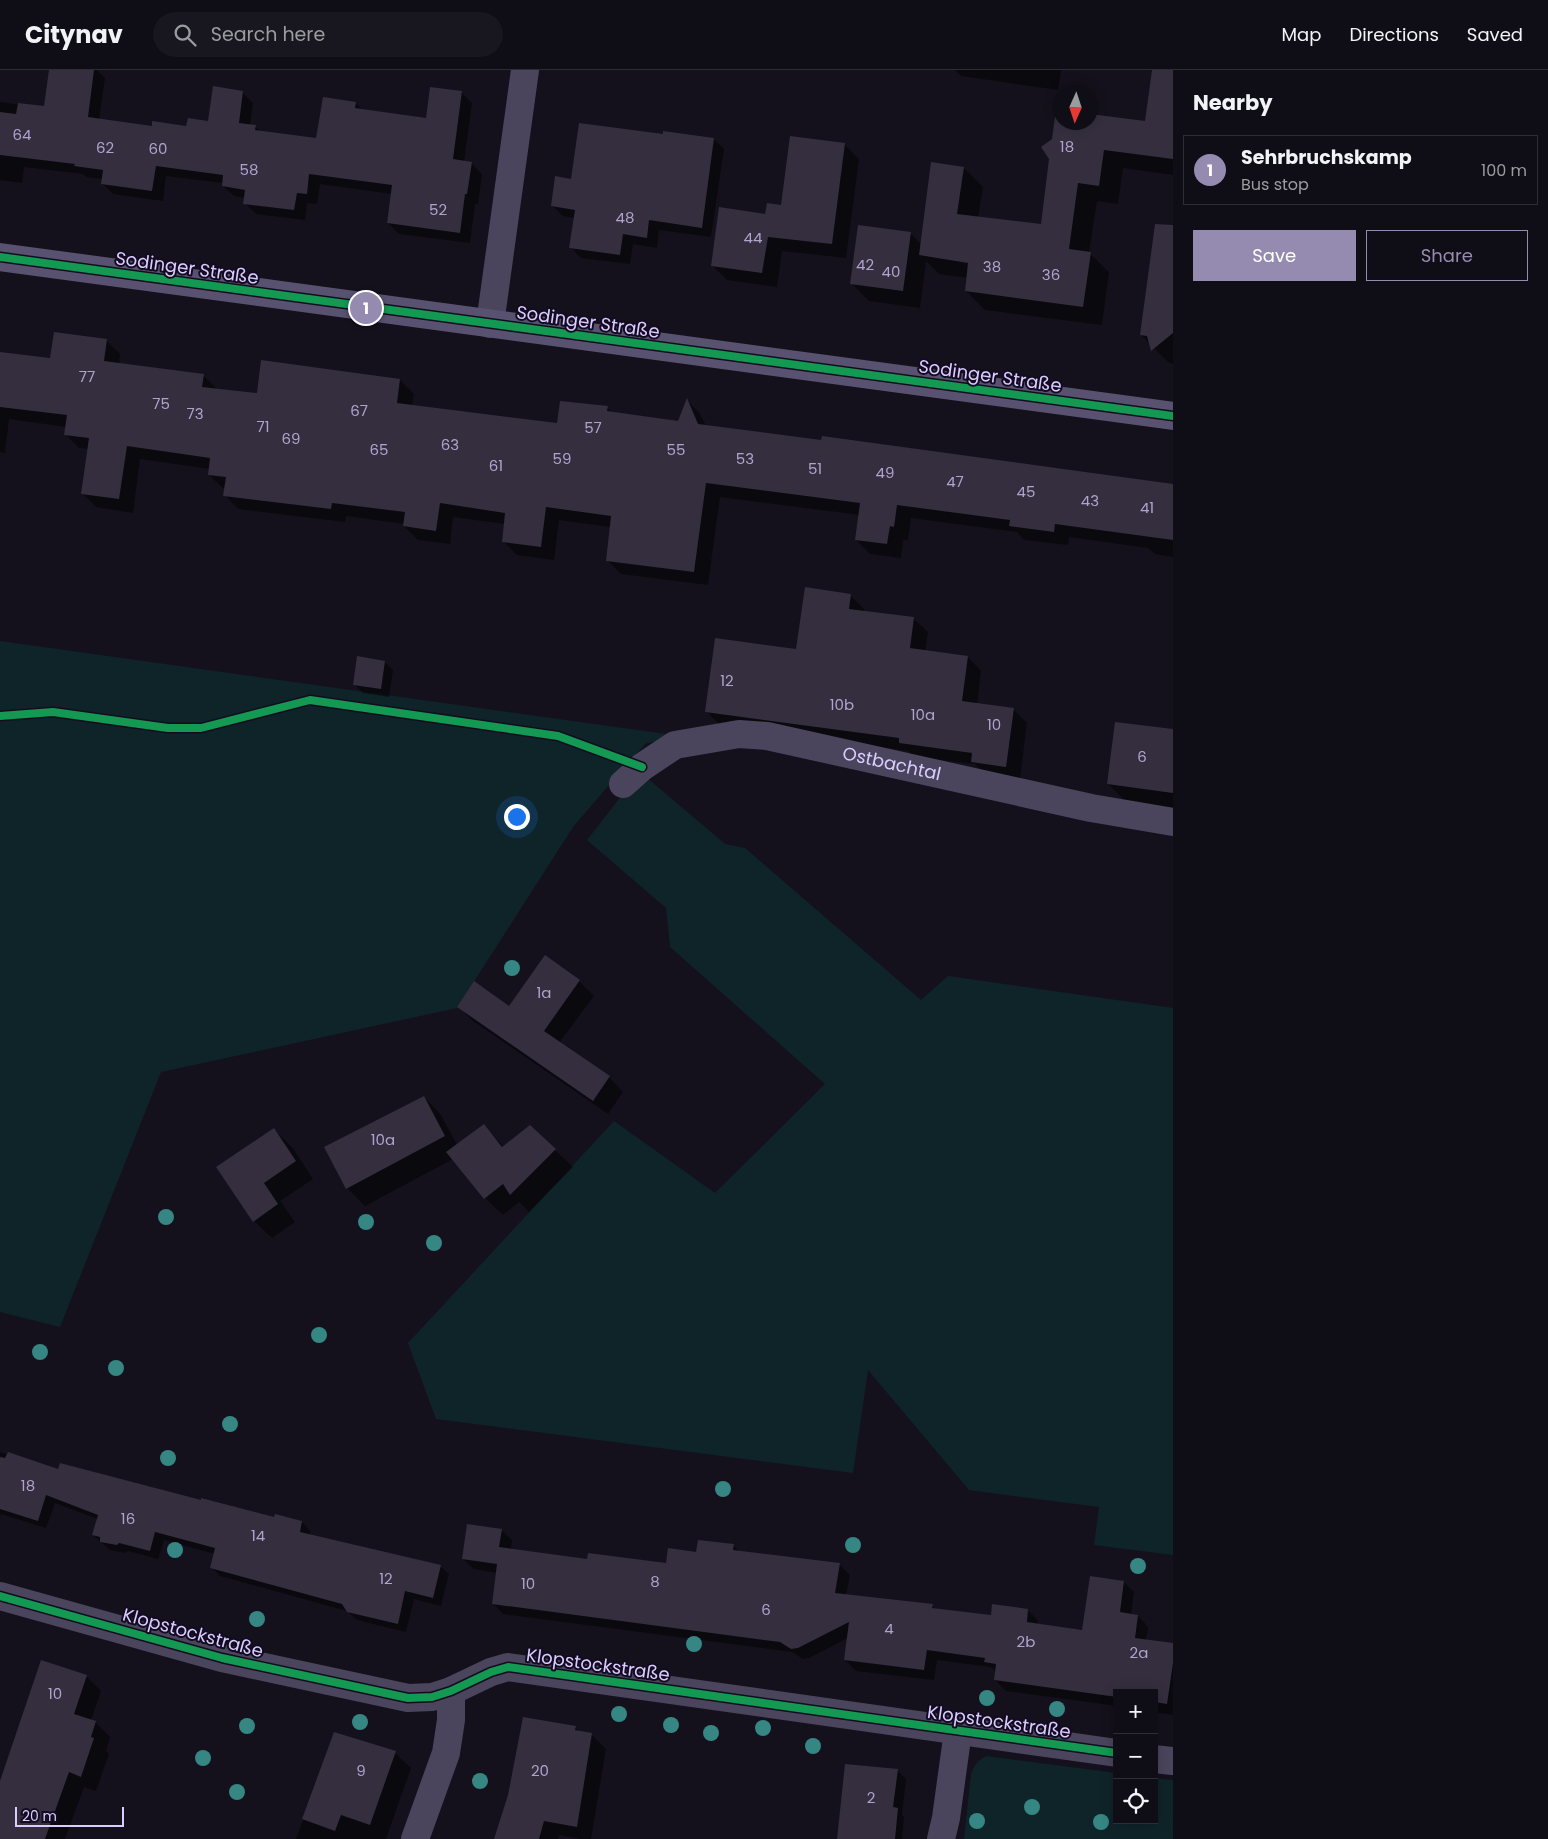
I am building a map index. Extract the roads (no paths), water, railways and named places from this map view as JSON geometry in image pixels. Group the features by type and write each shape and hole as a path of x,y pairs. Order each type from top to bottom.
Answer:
{"main road":[{"name":"Sodinger Straße","path":"0,257 1173,416"}],"street":[{"path":"490,324 525,70"},
{"name":"Ostbachtal","path":"622,784 642,767 675,745 739,734 767,736 1091,808 1173,822"},
{"name":"Klopstockstraße","path":"0,1596 222,1658 408,1698 432,1697 451,1691 491,1672 508,1667 1113,1752"},
{"path":"415,1839 446,1754 452,1720 451,1691"},
{"path":"941,1839 946,1818 958,1731"},
{"path":"1158,1759 1173,1761"}],"place":[{"name":"Sehrbruchskamp","path":"366,308"}]}
